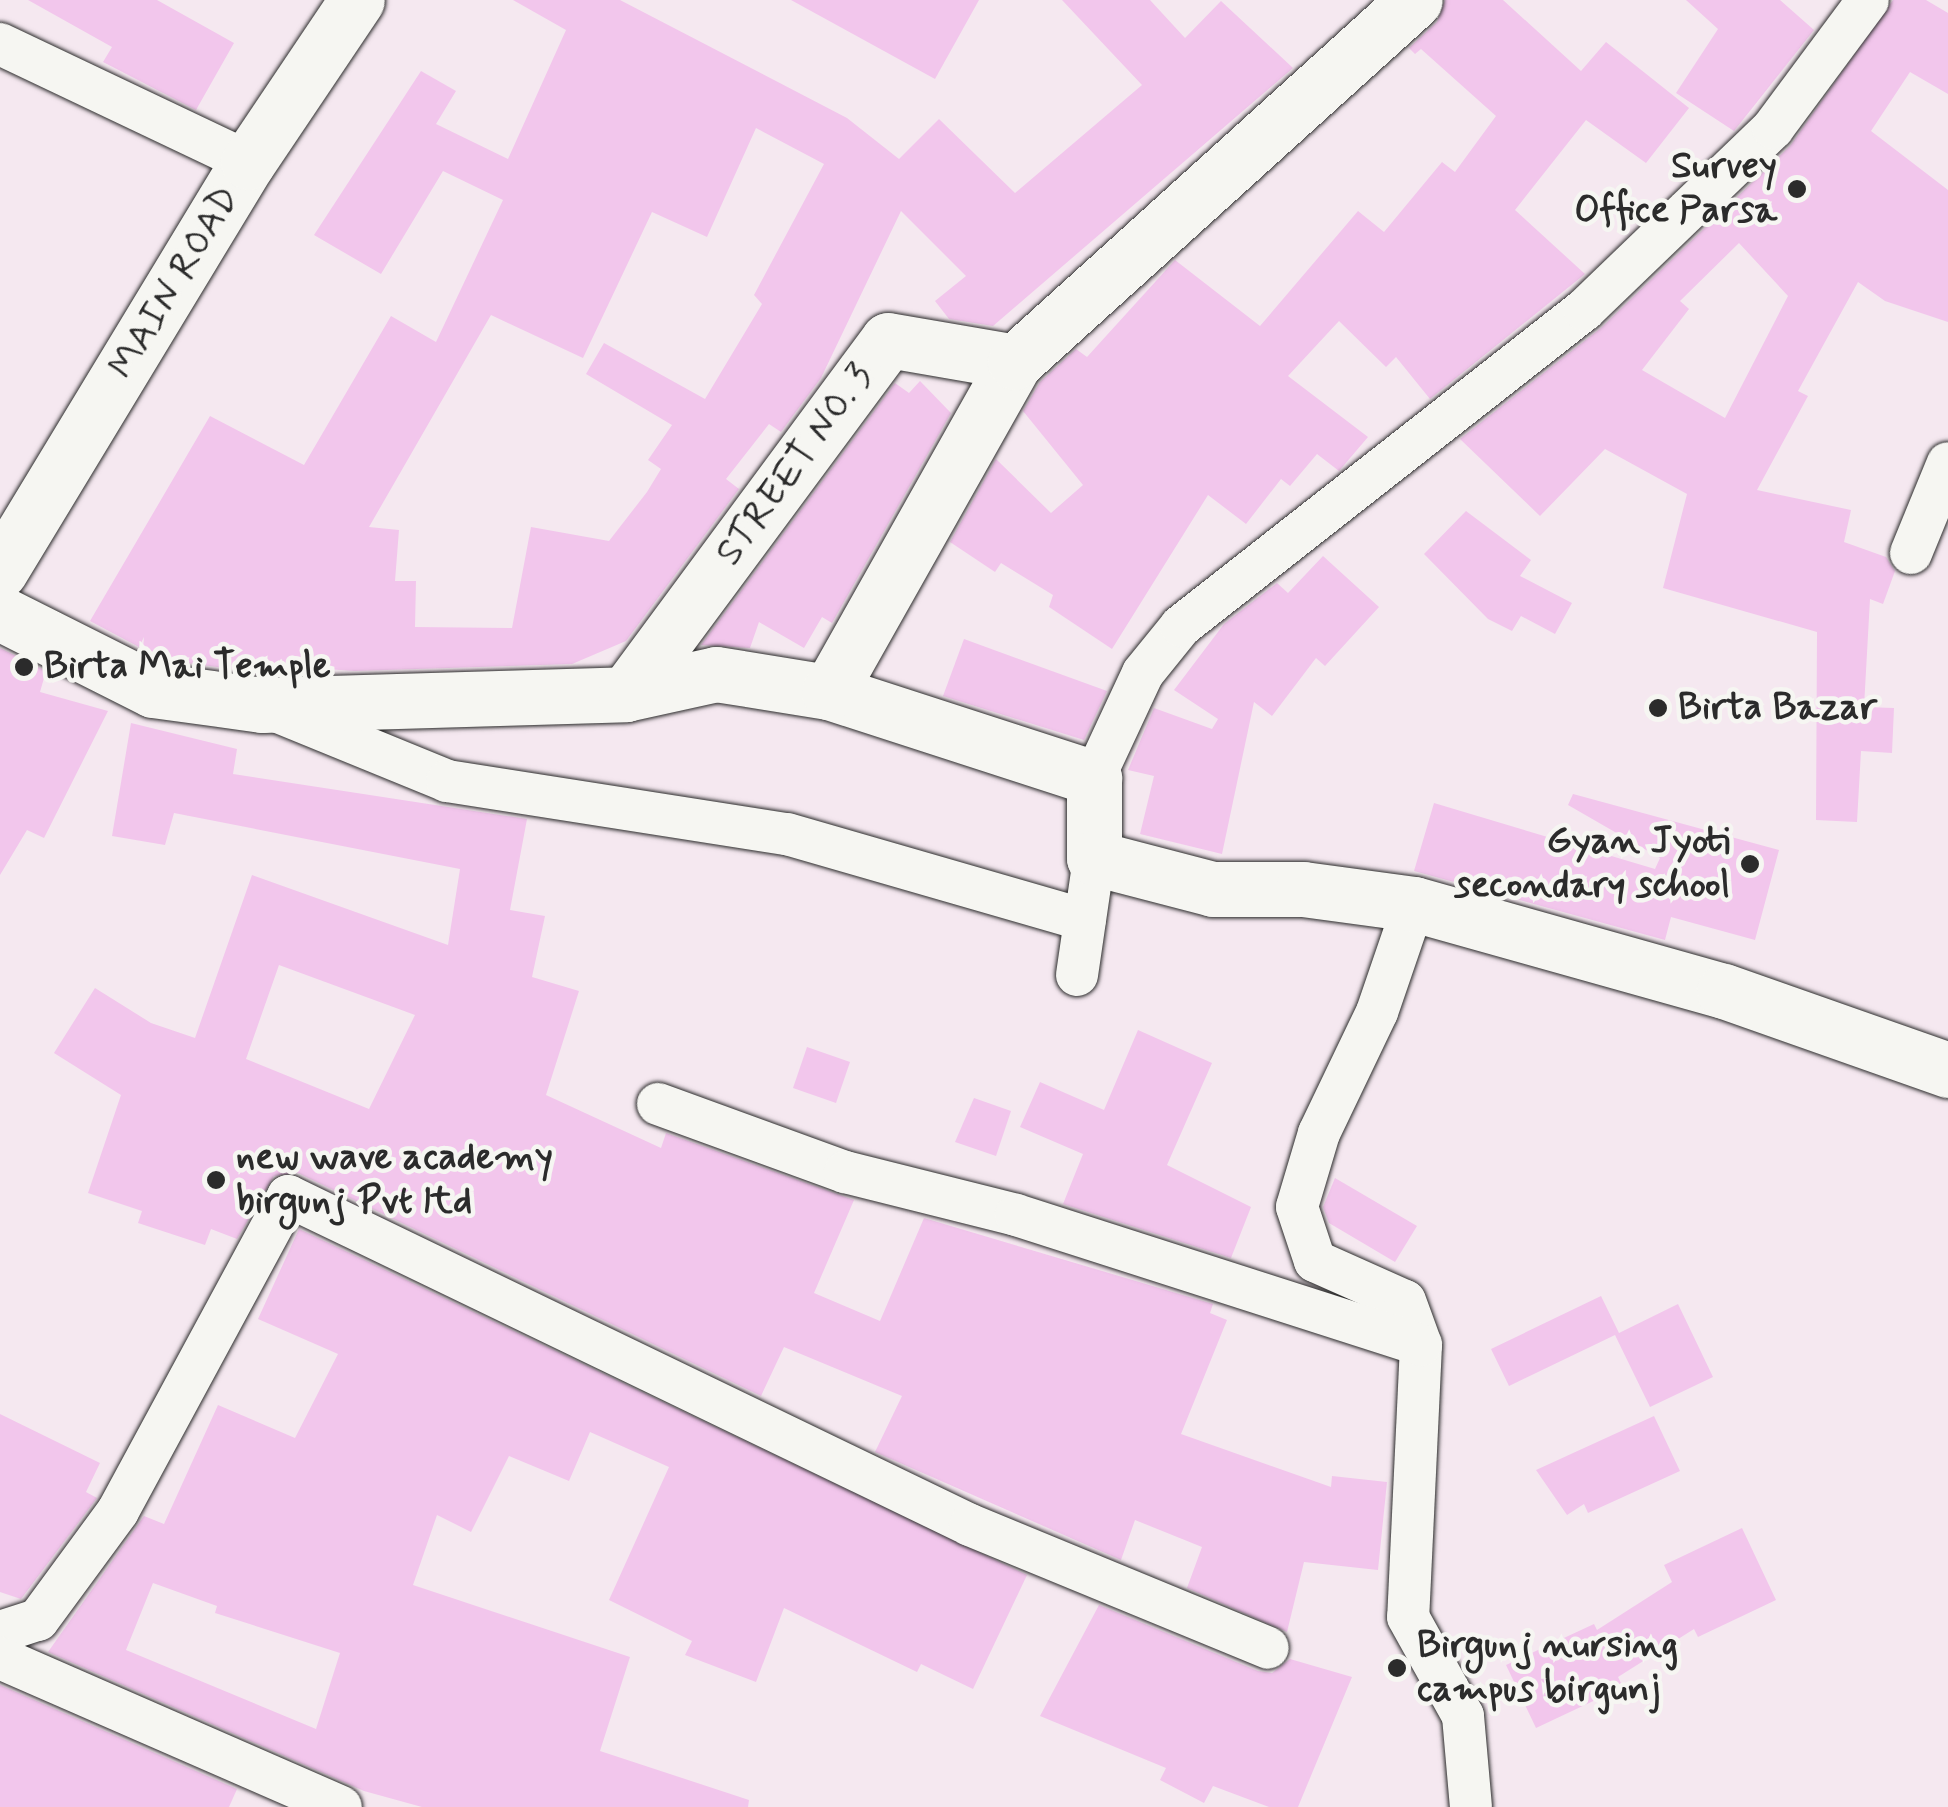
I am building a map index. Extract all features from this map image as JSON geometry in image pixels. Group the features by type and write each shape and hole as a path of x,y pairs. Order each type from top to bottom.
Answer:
{"street":[{"name":"MAIN ROAD","path":"0,571 248,162 357,0"},
{"path":"829,692 1015,362 1415,0"},
{"path":"1077,975 1094,858 1094,778 1143,673 1181,626 1584,310 1773,128 1868,0"},
{"path":"0,44 248,162"},
{"name":"STREET NO. 3","path":"626,694 888,340 1015,362"},
{"path":"1910,553 1948,463"},
{"path":"0,613 152,690 262,705 626,694 716,674 829,692 1094,778"},
{"path":"262,705 447,781 787,834 1085,920"},
{"path":"1094,858 1213,888 1303,889 1414,904 1724,991 1948,1070"},
{"path":"1414,904 1376,1012 1319,1133 1297,1207 1315,1261 1405,1302 1421,1345 1408,1617 1463,1716 1471,1807"},
{"path":"658,1104 844,1172 1016,1215 1421,1345"},
{"path":"0,1632 38,1620 118,1511 288,1196 970,1525 1268,1648"},
{"path":"0,1658 341,1807"}],"building":[{"path":"28,0 157,0 234,43 196,110 103,62 112,47"},
{"path":"513,0 620,0 847,118 899,159 939,119 1015,193 1142,85 1062,0 1150,0 1185,38 1221,1 1293,68 993,326 949,319 935,301 966,276 901,211 821,378 781,432 769,424 726,479 739,489 626,641 572,664 355,671 265,665 264,673 163,660 143,649 144,637 139,647 90,621 210,416 304,465 391,316 436,342 503,200 443,171 381,274 314,235 421,71 456,91 436,124 508,159 566,30","holes":["756,128 824,164 754,295 762,304 705,399 604,343 586,374 672,425 648,460 661,469 609,541 531,527 512,628 415,627 416,581 395,581 399,530 369,527 491,315 583,358 652,212 707,237"]},
{"path":"791,0 979,0 935,79"},
{"path":"1445,0 1503,0 1581,71 1606,42 1689,108 1646,163 1586,120 1515,210 1585,274 1430,399 1396,357 1386,367 1339,321 1288,376 1368,437 1339,471 1317,454 1290,486 1281,479 1246,524 1208,495 1112,649 1049,607 1053,595 1001,563 995,572 950,542 996,459 1051,513 1083,485 1023,411 1040,382 1076,349 1087,357 1175,260 1260,326 1358,211 1384,232 1442,162 1455,172 1496,116 1421,49 1415,54 1409,48 1437,22"},
{"path":"1686,0 1780,0 1814,30 1734,131 1676,93 1718,29"},
{"path":"1893,0 1926,0 1948,13 1948,94 1910,72 1871,131 1948,190 1948,322 1885,301 1858,282 1798,391 1808,396 1757,490 1851,510 1844,542 1886,557 1895,571 1883,604 1870,599 1864,707 1894,708 1892,753 1861,751 1857,822 1816,820 1817,632 1663,588 1687,494 1605,449 1540,516 1460,439 1601,328 1790,146","holes":["1739,243 1788,296 1725,418 1642,370 1689,309 1680,301"]},
{"path":"920,381 951,413 832,623 822,617 804,648 759,622 750,648 701,645 895,383 909,393"},
{"path":"1466,511 1531,560 1520,576 1572,603 1555,634 1521,616 1512,631 1488,619 1424,554"},
{"path":"1323,556 1379,607 1325,666 1316,658 1272,716 1254,702 1222,854 1140,834 1154,776 1128,770 1154,708 1212,729 1218,719 1174,690 1224,624 1277,583 1288,593"},
{"path":"964,639 1107,691 1084,740 943,696"},
{"path":"0,648 46,671 40,692 108,711 44,838 27,830 0,875"},
{"path":"131,723 237,749 233,774 527,819 510,910 545,916 532,977 579,991 546,1095 661,1148 666,1133 854,1200 814,1293 880,1321 924,1218 1213,1304 1210,1313 1227,1320 1181,1434 1331,1487 1332,1476 1387,1482 1378,1570 1304,1562 1287,1632 1187,1588 1202,1547 1135,1520 1121,1560 875,1452 902,1396 784,1347 761,1396 298,1173 274,1176 237,1239 211,1229 205,1245 138,1223 142,1211 88,1193 121,1095 54,1053 95,988 151,1023 195,1038 252,875 448,945 460,869 174,813 165,845 112,836","holes":["279,965 415,1015 369,1109 246,1059"]},
{"path":"1573,794 1779,850 1755,940 1671,917 1665,940 1414,871 1434,803 1655,869 1660,858 1568,805"},
{"path":"1138,1030 1212,1063 1167,1165 1251,1207 1231,1258 1063,1204 1083,1154 1020,1127 1040,1082 1104,1110"},
{"path":"807,1047 850,1062 836,1103 793,1088"},
{"path":"974,1098 1011,1111 996,1156 955,1142"},
{"path":"1335,1178 1417,1226 1395,1262 1329,1223 1323,1207"},
{"path":"299,1229 1027,1575 973,1689 921,1664 917,1672 784,1608 756,1682 685,1655 692,1641 609,1600 669,1467 590,1432 569,1481 509,1456 471,1532 437,1515 413,1585 630,1657 600,1751 749,1800 748,1807 422,1807 364,1791 48,1652 144,1516 164,1524 218,1405 295,1438 338,1354 258,1319","holes":["153,1583 217,1606 215,1613 340,1653 316,1729 126,1650"]},
{"path":"1601,1296 1619,1333 1678,1304 1713,1377 1650,1407 1615,1335 1509,1386 1491,1349"},
{"path":"0,1414 100,1463 86,1492 97,1498 21,1599 0,1592"},
{"path":"1654,1416 1680,1471 1588,1513 1584,1504 1567,1515 1536,1470"},
{"path":"1742,1528 1776,1600 1698,1637 1694,1629 1618,1677 1623,1687 1536,1728 1506,1665 1594,1624 1597,1630 1672,1582 1664,1565"},
{"path":"1099,1605 1258,1671 1272,1673 1290,1659 1352,1677 1298,1807 1269,1807 1213,1786 1204,1803 1160,1780 1166,1768 1040,1716"},
{"path":"0,1685 237,1789 229,1807 0,1807"}],"place":[{"name":"Survey Office Parsa","path":"1797,189"},
{"name":"Birta Mai Temple","path":"24,667"},
{"name":"Birta Bazar","path":"1658,708"},
{"name":"Gyan Jyoti secondary school","path":"1750,864"},
{"name":"new wave academy birgunj Pvt ltd","path":"216,1180"},
{"name":"Birgunj nursing campus birgunj","path":"1397,1668"}]}
